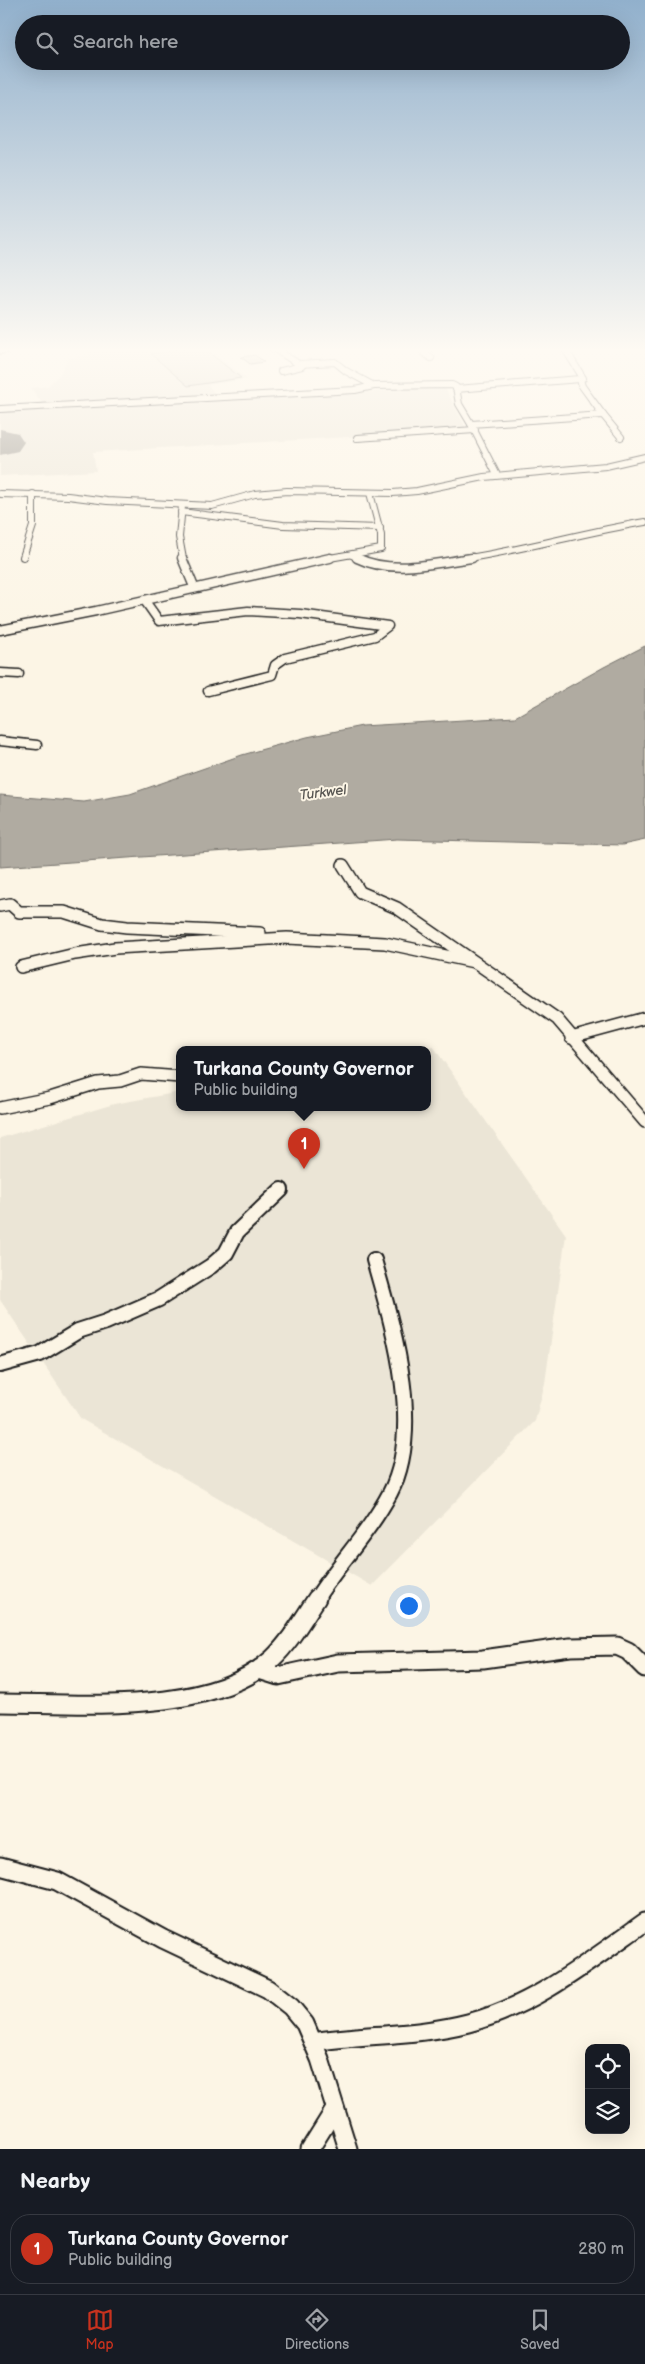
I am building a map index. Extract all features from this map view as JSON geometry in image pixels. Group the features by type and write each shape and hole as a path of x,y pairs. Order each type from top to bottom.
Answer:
{"street":[{"path":"484,448 497,475"},
{"path":"182,508 212,506 250,495 288,491 393,493 434,489 467,480 497,475 606,466 645,457"},
{"path":"0,630 86,615 194,587 381,549 383,540 372,509 370,492"},
{"path":"0,494 68,496 182,508 282,525 380,528"},
{"path":"23,558 32,530 36,509 33,494"},
{"path":"182,508 179,535 183,564 194,587"},
{"path":"352,555 372,565 389,567 412,566 462,557 498,554 592,530 645,522"},
{"path":"145,601 159,621 248,611 300,614 388,626 375,636 285,658 275,665 272,675 208,691"},
{"path":"0,673 19,674"},
{"path":"0,741 38,745"},
{"path":"344,865 360,892 397,908 557,1019 571,1038 645,1122"},
{"path":"0,906 10,904 18,912 64,912 81,916 91,923 108,925 136,926 166,931 195,929 274,933 283,934 287,938"},
{"path":"21,967 75,954 114,948 287,938 385,943 474,962"},
{"path":"571,1038 645,1018"},
{"path":"0,1108 50,1098 98,1083 120,1081 141,1074 176,1077"},
{"path":"0,1365 40,1354 78,1331 106,1322 159,1299 211,1266 226,1253 237,1232 280,1190"},
{"path":"0,1703 124,1703 166,1700 197,1695 259,1670 286,1646 324,1586 378,1512 398,1477 404,1430 403,1377 374,1260"},
{"path":"259,1670 278,1676 338,1663 483,1659 570,1647 617,1646 628,1651 645,1668"},
{"path":"0,1866 57,1881 162,1940 268,1989 291,2008 304,2024 313,2042 348,2149"},
{"path":"313,2042 447,2026 485,2018 572,1974 645,1922"},
{"path":"310,2149 335,2109"}],"shaded area":[{"path":"0,448 156,448 93,452 96,471 0,476"},
{"path":"431,1046 433,1046 566,1235 545,1383 535,1421 372,1586 81,1419 0,1300 0,1138 114,1104 176,1093 176,1111 431,1111"}],"water":[{"name":"Turkwel","path":"645,646 645,840 622,845 397,839 0,867 0,795 84,802 130,794 242,755 307,737 362,726 515,717"}],"place":[{"name":"Turkana County Governor","path":"304,1169"}]}
